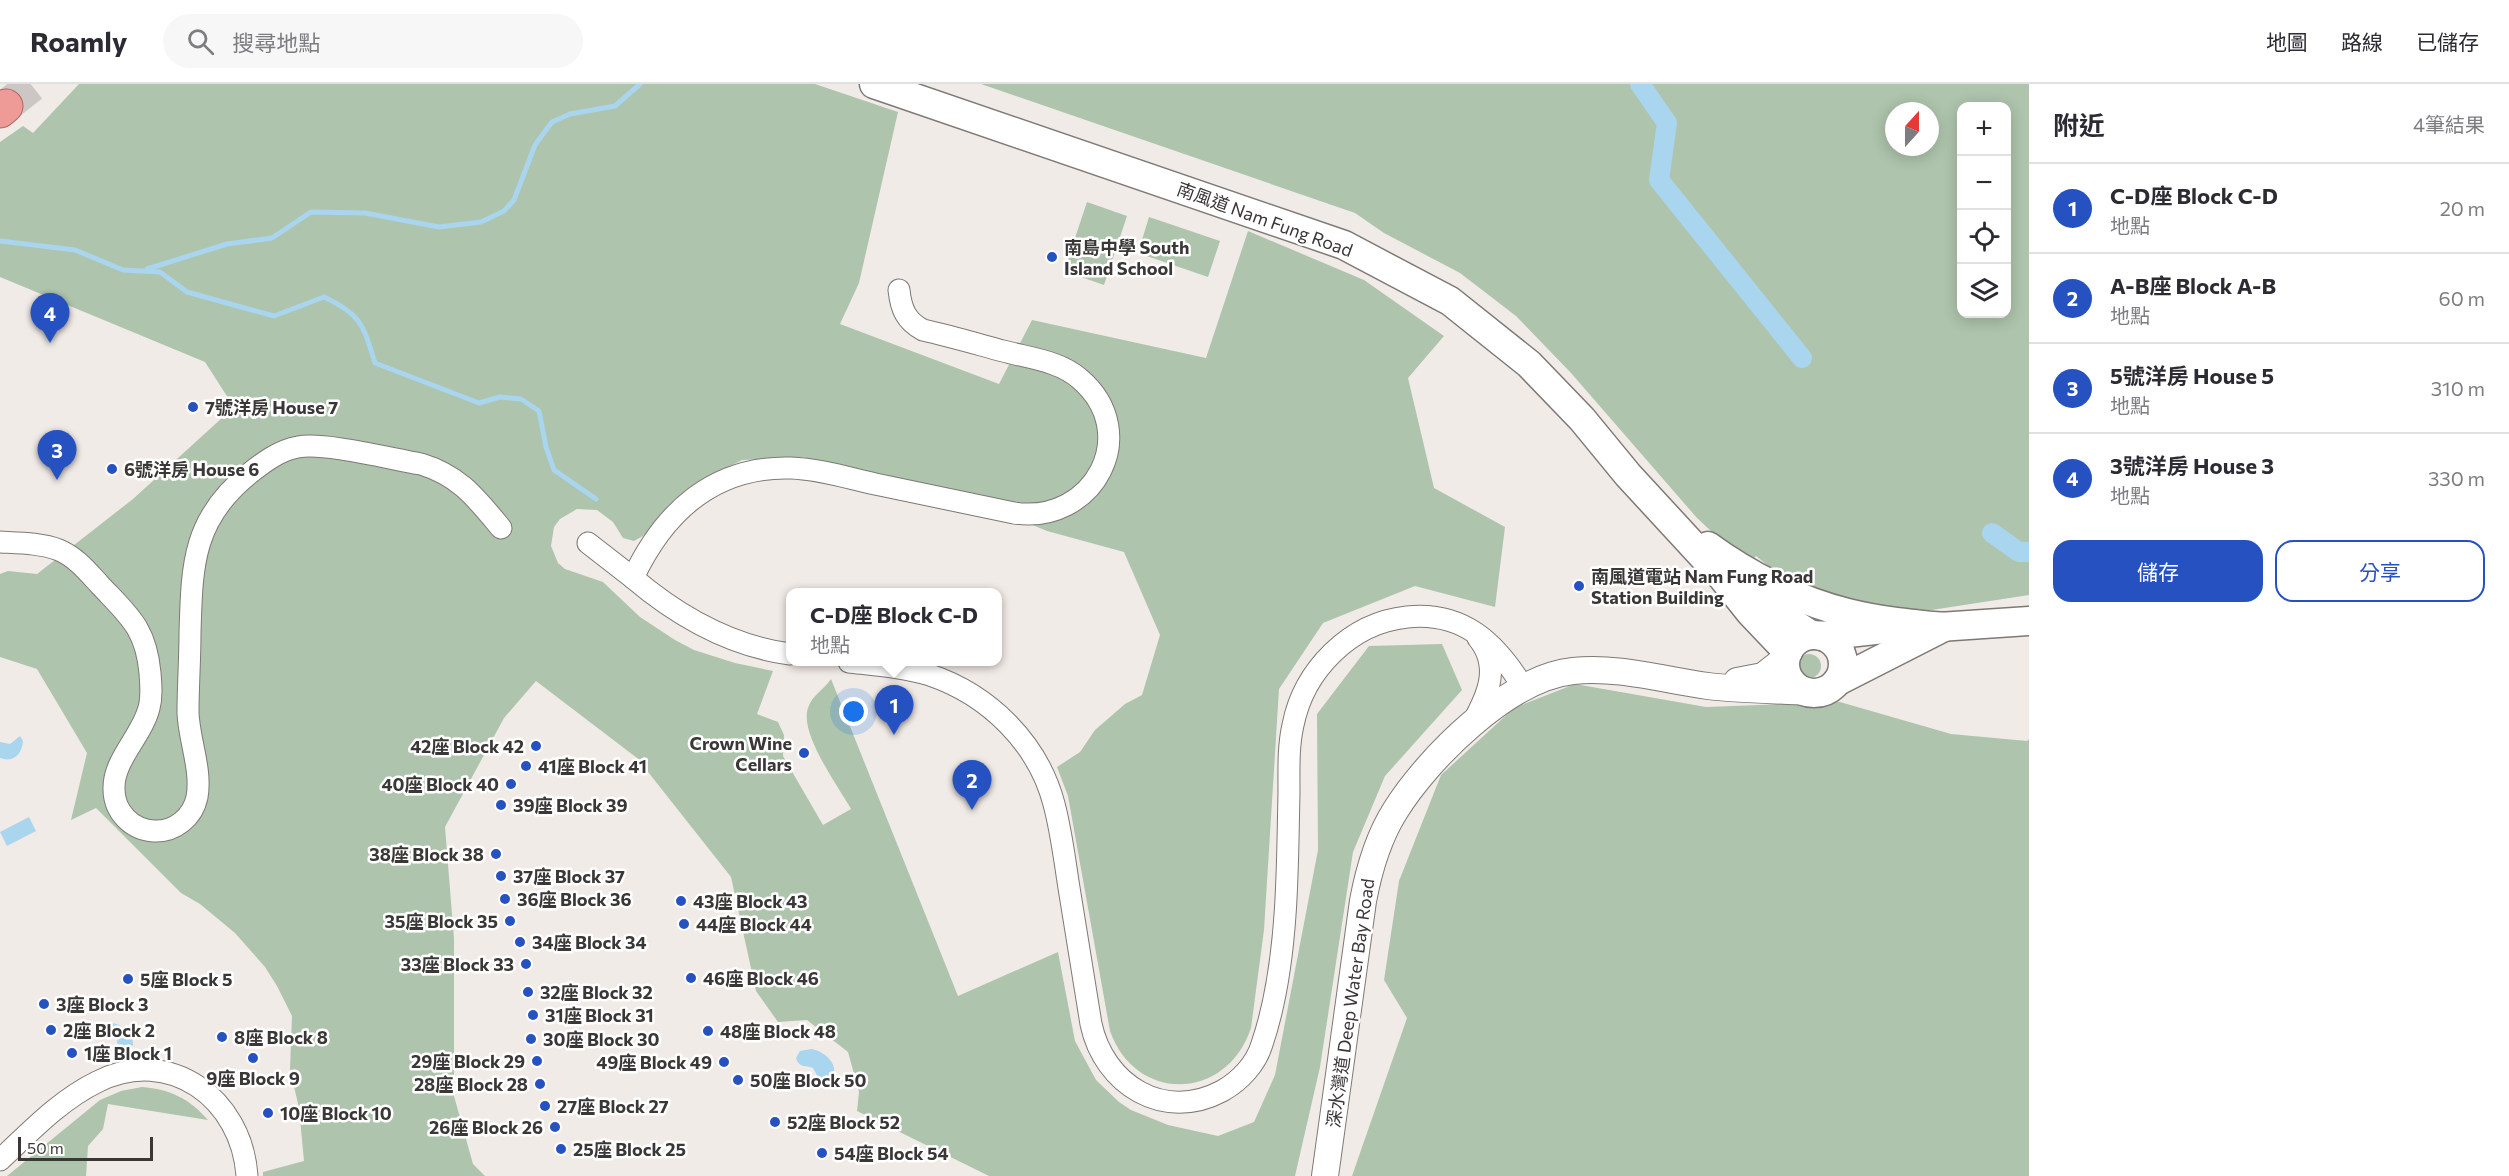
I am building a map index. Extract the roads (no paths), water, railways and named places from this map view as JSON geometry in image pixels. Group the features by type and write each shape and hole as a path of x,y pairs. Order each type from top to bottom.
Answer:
{"main road":[{"name":"南風道 Nam Fung Road","path":"874,84 1344,245 1450,301 1529,364 1582,419 1723,578 1787,655"},
{"path":"1665,515 1722,557 1765,581 1804,598 1847,613 1895,622 1944,627"},
{"name":"南風道 Nam Fung Road","path":"1723,578 1816,636"},
{"path":"1944,627 1838,681 1825,691 1809,692 1798,688 1790,680 1786,669 1787,655 1801,638 1864,630 2029,621"},
{"path":"1816,636 1831,640 1842,654 1843,664 1838,681"}],"street":[{"path":"633,578 658,532 684,506 714,486 751,472 790,468 810,470 1027,515 1041,515 1061,509 1089,490 1103,467 1108,440 1104,412 1089,388 1079,378 1054,365 924,330 909,321 904,313 899,290"},
{"path":"0,542 50,547 66,554 83,568 138,628 144,639 149,658 150,706 142,728 118,770 114,789 115,800 125,818 142,829 152,831 173,828 190,814 195,805 197,783 188,714 193,567 201,538 212,515 244,478 280,453 308,446 421,464 435,468 460,483 501,528"},
{"path":"588,543 671,608 706,628 737,641 786,653"},
{"path":"883,666 909,669 949,682 986,704 1003,718 1022,741 1039,766 1054,802 1091,1024 1099,1051 1114,1073 1136,1090 1161,1100 1189,1102 1216,1094 1233,1083 1248,1069 1262,1045 1276,986 1285,915 1290,742 1299,704 1314,674 1346,641 1370,627 1414,616 1451,621 1471,630 1495,647 1523,687"},
{"path":"1471,630 1482,642 1491,670 1489,690 1471,726"},
{"name":"深水灣道 Deep Water Bay Road","path":"1710,686 1763,676 1787,655"},
{"name":"深水灣道 Deep Water Bay Road","path":"1325,1176 1363,901 1376,851 1394,812 1416,780 1492,706 1523,687 1558,673 1591,670 1710,686 1809,692"},
{"path":"0,1160 54,1111 96,1082 124,1072 153,1071 168,1073 189,1082 209,1094 220,1105 237,1130 244,1153 247,1176"}],"water":[{"path":"20,736 23,741 19,753 13,758 0,758 0,742 10,744"},
{"path":"29,817 36,831 7,846 0,832"},
{"path":"112,1023 124,1028 130,1034 133,1045 130,1049 123,1050 117,1043 118,1036 107,1031 108,1026"},
{"path":"811,1049 823,1053 834,1067 833,1078 829,1083 821,1083 813,1068 801,1065 797,1061 796,1058 800,1051"}],"waterway":[{"path":"147,269 227,244 272,238 311,212 365,213 439,227 481,222 504,211 514,200 535,145 552,122 570,114 615,106 640,84"},
{"path":"1640,84 1667,123 1659,180 1802,358"},
{"path":"0,241 75,250 123,270 160,272 187,292 274,316 324,297 337,303 359,322 375,363 479,403 500,397 521,399 539,411 546,447 554,470 596,499"},
{"path":"1992,533 2019,552 2029,552"}],"tunnel":[{"path":"6,106 34,84"}],"place":[{"name":"南島中學 South Island School","path":"1052,257"},
{"name":"3號洋房 House 3","path":"50,343"},
{"name":"7號洋房 House 7","path":"193,407"},
{"name":"6號洋房 House 6","path":"112,469"},
{"name":"5號洋房 House 5","path":"57,480"},
{"name":"南風道電站 Nam Fung Road Station Building","path":"1579,586"},
{"name":"C-D座 Block C-D","path":"894,735"},
{"name":"42座 Block 42","path":"536,746"},
{"name":"Crown Wine Cellars","path":"804,753"},
{"name":"41座 Block 41","path":"526,766"},
{"name":"40座 Block 40","path":"511,784"},
{"name":"39座 Block 39","path":"501,805"},
{"name":"A-B座 Block A-B","path":"972,810"},
{"name":"38座 Block 38","path":"496,854"},
{"name":"37座 Block 37","path":"501,876"},
{"name":"36座 Block 36","path":"505,899"},
{"name":"43座 Block 43","path":"681,901"},
{"name":"35座 Block 35","path":"510,921"},
{"name":"44座 Block 44","path":"684,924"},
{"name":"34座 Block 34","path":"520,942"},
{"name":"33座 Block 33","path":"526,964"},
{"name":"46座 Block 46","path":"691,978"},
{"name":"5座 Block 5","path":"128,979"},
{"name":"32座 Block 32","path":"528,992"},
{"name":"3座 Block 3","path":"44,1004"},
{"name":"31座 Block 31","path":"533,1015"},
{"name":"2座 Block 2","path":"51,1030"},
{"name":"48座 Block 48","path":"708,1031"},
{"name":"8座 Block 8","path":"222,1037"},
{"name":"30座 Block 30","path":"531,1039"},
{"name":"1座 Block 1","path":"72,1053"},
{"name":"9座 Block 9","path":"253,1058"},
{"name":"29座 Block 29","path":"537,1061"},
{"name":"49座 Block 49","path":"724,1062"},
{"name":"50座 Block 50","path":"738,1080"},
{"name":"28座 Block 28","path":"540,1084"},
{"name":"27座 Block 27","path":"545,1106"},
{"name":"10座 Block 10","path":"268,1113"},
{"name":"52座 Block 52","path":"775,1122"},
{"name":"26座 Block 26","path":"555,1127"},
{"name":"25座 Block 25","path":"561,1149"},
{"name":"54座 Block 54","path":"822,1153"}]}
